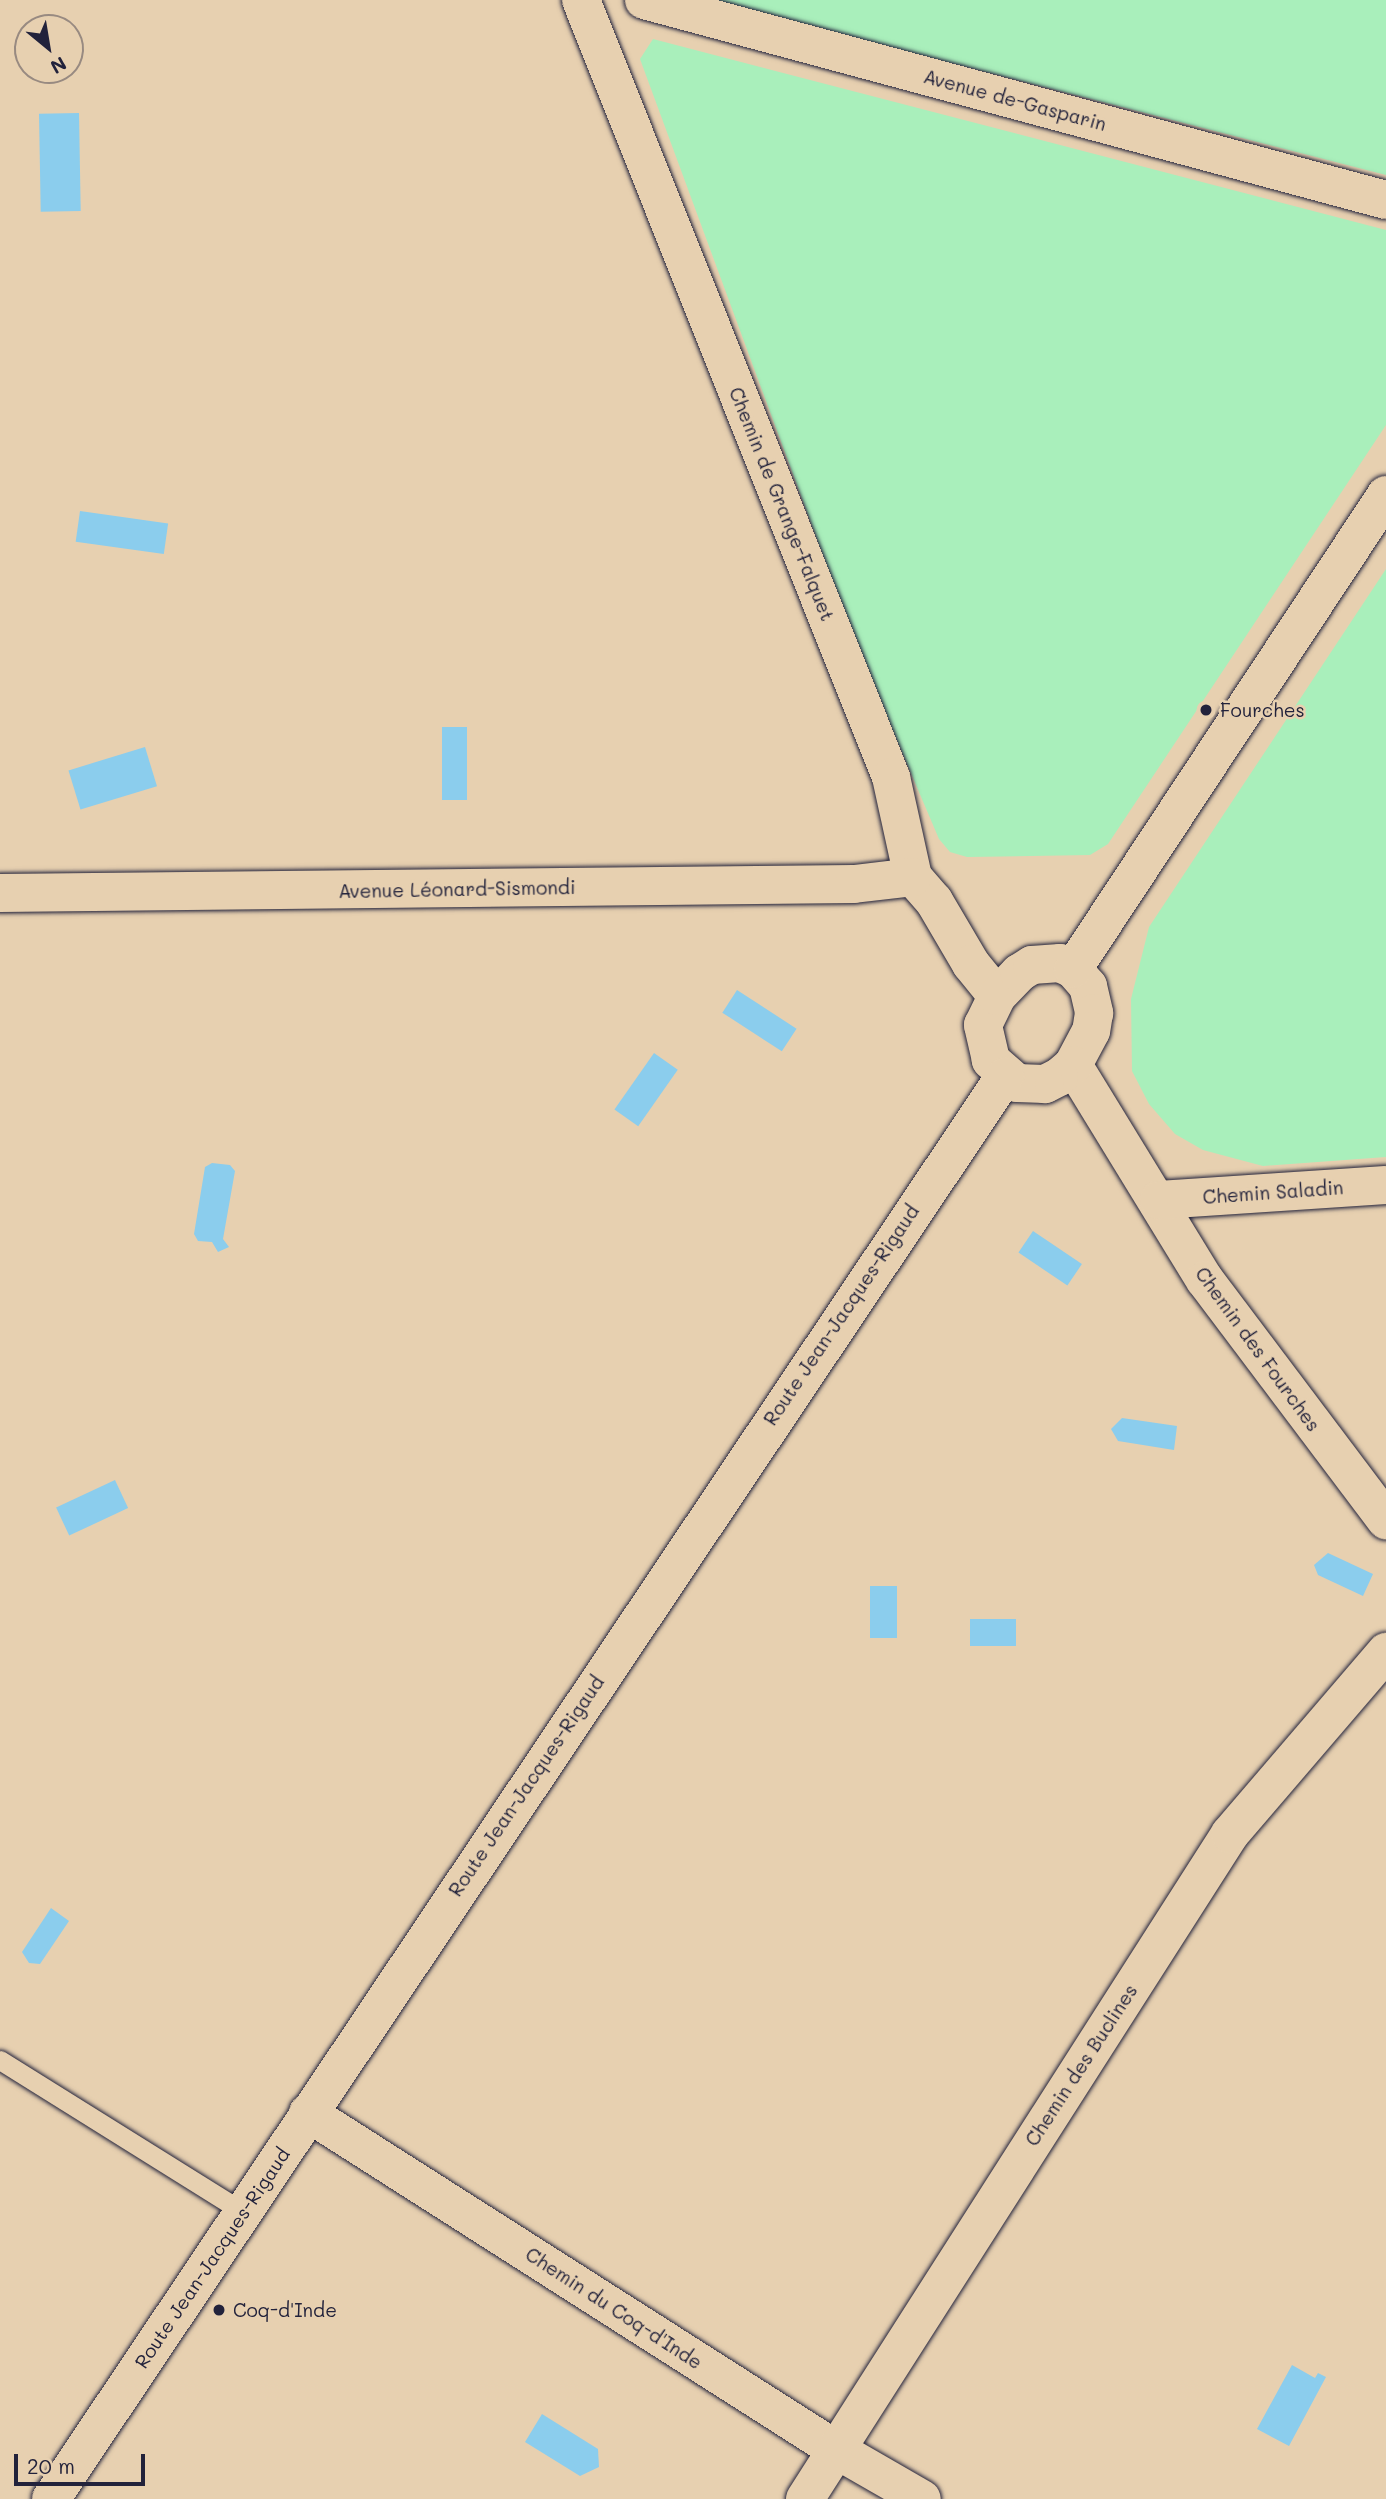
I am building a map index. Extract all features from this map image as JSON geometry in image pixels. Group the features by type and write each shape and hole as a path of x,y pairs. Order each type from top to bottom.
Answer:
{"street":[{"name":"Chemin de Grange-Falquet","path":"581,0 891,777 913,877 934,901 971,964 997,996"},
{"name":"Avenue de-Gasparin","path":"644,0 1386,200"},
{"path":"1073,969 1386,495"},
{"name":"Avenue Léonard-Sismondi","path":"0,893 854,884 913,877"},
{"path":"1060,963 1073,969 1088,986 1094,1013 1091,1031 1073,1065 1045,1084 1029,1086 1005,1076 991,1060 984,1042 983,1026 997,996 1032,965 1060,963"},
{"name":"Chemin des Fourches","path":"1073,1065 1159,1200 1205,1280 1386,1520"},
{"name":"Route Jean-Jacques-Rigaud","path":"51,2499 1005,1076"},
{"name":"Chemin Saladin","path":"1159,1200 1386,1185"},
{"name":"Chemin des Buclines","path":"806,2499 877,2383 1230,1834 1292,1756 1386,1652"},
{"name":"Chemin du Coq-d'Inde","path":"308,2113 835,2449 922,2499"}],"lane":[{"path":"0,2060 243,2212"}],"green space":[{"path":"709,0 1386,0 1386,175 916,54"},
{"path":"653,39 1386,230 1386,425 1108,844 1090,855 967,857 950,852 939,839 853,637 640,59"},
{"path":"1386,569 1386,1157 1263,1166 1203,1150 1175,1134 1149,1104 1132,1071 1131,999 1149,927"}],"water":[{"path":"79,113 81,211 41,212 39,114"},
{"path":"80,511 168,523 164,554 76,542"},
{"path":"442,727 467,727 467,800 442,800"},
{"path":"145,747 157,786 80,810 68,770"},
{"path":"737,990 797,1029 782,1051 722,1013"},
{"path":"654,1053 678,1070 638,1126 614,1110"},
{"path":"212,1163 230,1165 235,1171 223,1239 229,1247 218,1252 212,1242 198,1241 194,1234 205,1167"},
{"path":"1033,1231 1082,1264 1067,1286 1018,1253"},
{"path":"1122,1418 1177,1426 1174,1450 1118,1441 1111,1429"},
{"path":"115,1480 128,1508 69,1536 56,1507"},
{"path":"1328,1553 1373,1574 1363,1596 1318,1575 1314,1565"},
{"path":"870,1586 897,1586 897,1638 870,1638"},
{"path":"970,1619 1016,1619 1016,1646 970,1646"},
{"path":"51,1908 69,1921 40,1964 29,1963 22,1952"},
{"path":"1292,2365 1315,2378 1318,2373 1326,2377 1289,2446 1257,2429"},
{"path":"542,2414 598,2449 599,2467 580,2476 525,2442"}],"place":[{"name":"Fourches","path":"1206,710"},
{"name":"Coq-d'Inde","path":"219,2310"}]}
